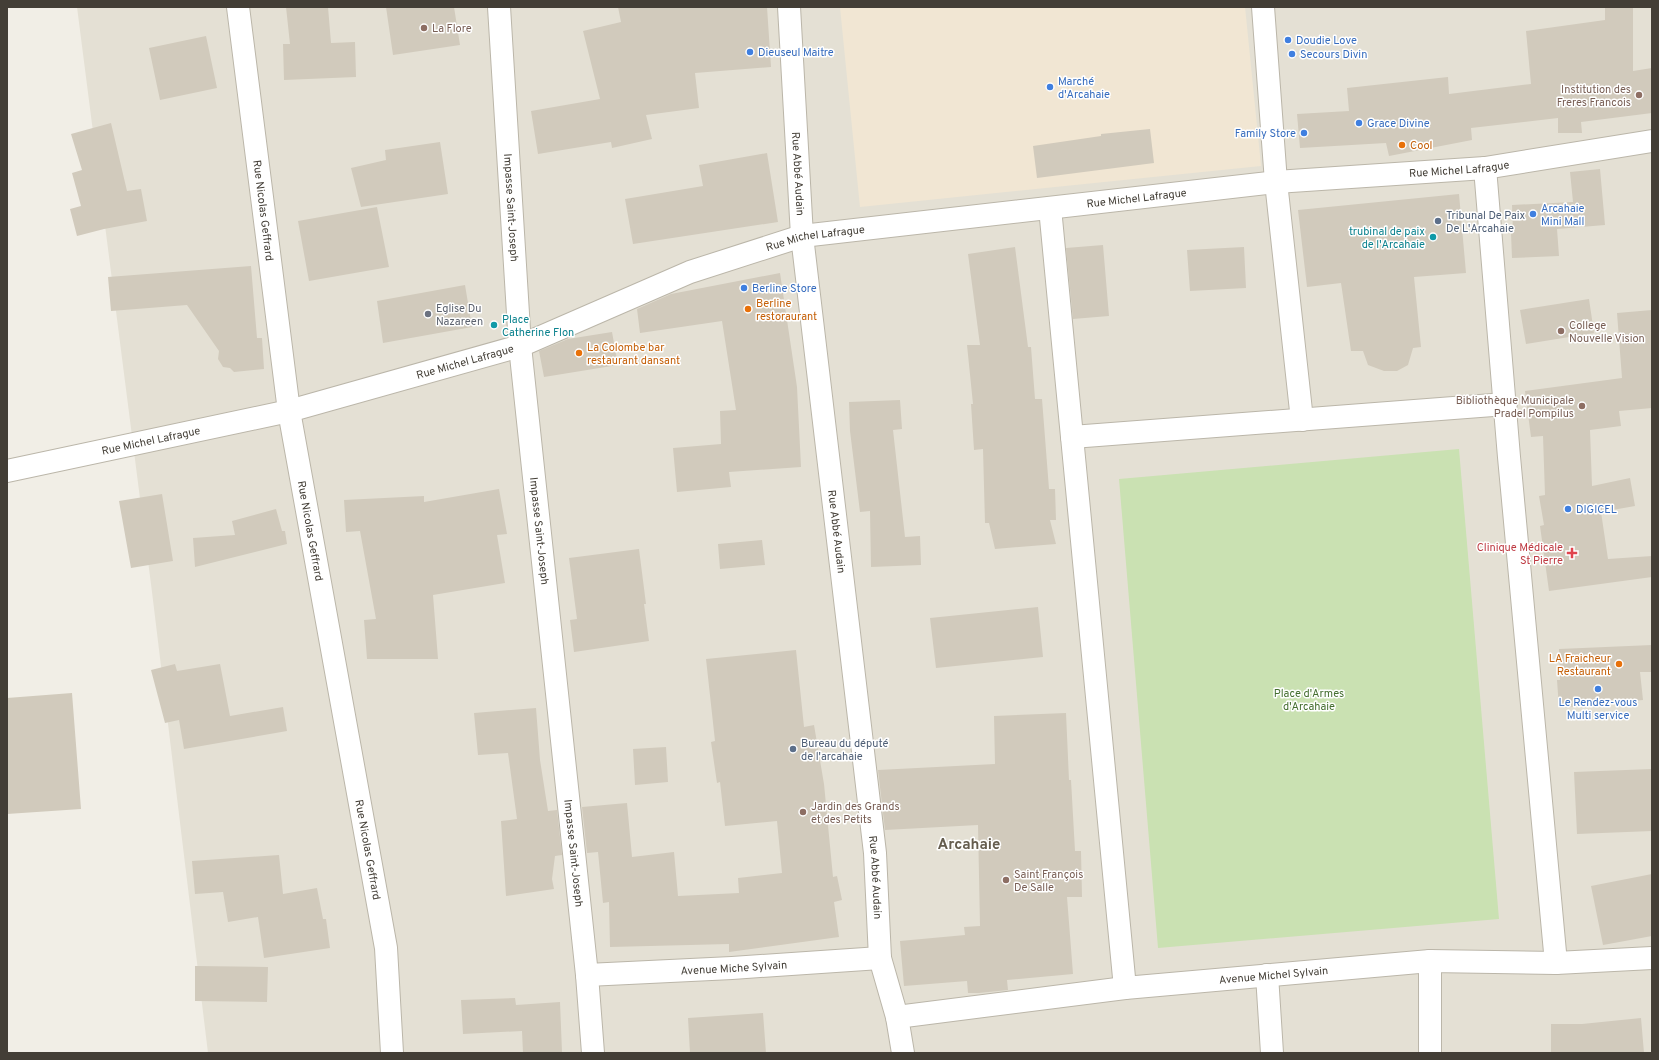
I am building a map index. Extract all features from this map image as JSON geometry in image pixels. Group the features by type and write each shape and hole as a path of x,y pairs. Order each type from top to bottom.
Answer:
{"street":[{"name":"Rue Nicolas Geffrard","path":"238,7 289,411 386,948 392,1053"},
{"name":"Impasse Saint-Joseph","path":"500,7 520,346 594,1053"},
{"name":"Rue Abbé Audain","path":"789,7 802,236 875,853 880,958 897,1017 903,1053"},
{"path":"1263,7 1276,182 1302,420"},
{"name":"Rue Michel Lafrague","path":"7,471 289,411 520,346 690,272 802,236 1276,182 1485,168 1652,141"},
{"path":"1485,168 1511,473 1556,962"},
{"path":"1050,208 1125,988"},
{"path":"1072,437 1506,404"},
{"name":"Avenue Miche Sylvain","path":"587,975 732,968 880,958"},
{"name":"Avenue Michel Sylvain","path":"897,1017 1125,988 1430,961 1556,962 1652,958"},
{"path":"1430,961 1430,1053"},
{"path":"1267,975 1272,1053"}],"shaded area":[{"path":"77,7 1652,7 1652,1053 208,1053 152,592"},
{"name":"Marché d'Arcahaie","path":"840,7 1245,7 1261,166 860,207"}],"green space":[{"name":"Place d'Armes d'Arcahaie","path":"1459,449 1499,919 1158,948 1119,479"}],"building":[{"path":"286,7 328,7 331,43 355,42 356,77 284,80 283,44 290,44"},
{"path":"386,7 454,7 460,45 393,55"},
{"path":"618,7 767,7 771,67 695,73 699,108 646,115 652,139 612,148 611,142 538,154 531,111 600,99 583,31 621,22"},
{"path":"1605,7 1633,7 1633,71 1652,68 1652,113 1581,122 1582,133 1558,133 1558,118 1471,128 1472,140 1389,156 1386,143 1300,148 1297,114 1349,111 1347,88 1448,77 1449,94 1531,84 1526,31 1605,20"},
{"path":"206,36 217,88 160,100 149,48"},
{"path":"111,123 127,191 141,189 147,221 77,236 70,209 81,206 72,173 82,170 71,134"},
{"path":"1150,129 1154,163 1037,178 1033,146 1101,136 1101,134"},
{"path":"440,142 448,194 361,207 351,168 386,160 385,150"},
{"path":"767,153 778,222 633,244 625,199 703,186 699,165"},
{"path":"1600,169 1605,225 1557,229 1559,256 1512,258 1512,205 1573,202 1570,172"},
{"path":"1459,194 1466,273 1414,277 1421,347 1413,348 1408,365 1397,371 1384,371 1368,365 1363,351 1351,351 1341,283 1307,287 1298,210"},
{"path":"377,207 389,267 309,281 298,221"},
{"path":"1103,245 1109,316 1073,319 1066,248"},
{"path":"1015,247 1028,347 1031,347 1035,399 1042,399 1049,489 1055,489 1056,520 1050,520 1056,544 995,549 989,523 985,523 983,449 974,450 971,404 973,404 967,345 980,345 968,254"},
{"path":"1244,247 1246,288 1190,291 1187,250"},
{"path":"251,266 257,338 262,338 264,369 234,372 230,368 223,367 218,359 219,351 187,305 111,311 108,277"},
{"path":"780,273 797,387 801,467 729,472 731,487 677,492 673,448 721,444 720,411 736,410 722,321 640,333 637,309 671,294"},
{"path":"465,285 472,327 383,343 377,301"},
{"path":"1589,299 1594,333 1526,344 1520,310"},
{"path":"1652,310 1652,408 1619,411 1621,426 1590,430 1592,486 1630,478 1635,506 1601,512 1608,559 1652,556 1652,577 1549,591 1540,526 1544,525 1539,496 1545,495 1543,436 1531,437 1525,391 1622,378 1617,313"},
{"path":"612,332 618,365 544,377 539,351 568,339"},
{"path":"900,400 902,429 893,430 905,537 920,536 921,565 871,567 870,511 860,512 850,431 849,402"},
{"path":"499,489 507,534 497,535 505,583 433,595 438,659 367,659 364,620 376,619 360,531 346,532 344,500 424,496 424,502"},
{"path":"162,494 173,561 131,568 119,501"},
{"path":"276,509 282,531 285,531 287,544 195,567 193,538 235,535 232,521"},
{"path":"762,540 765,565 720,569 718,544"},
{"path":"639,549 649,641 574,652 570,620 577,619 569,558"},
{"path":"1038,607 1043,657 936,668 930,618"},
{"path":"1652,645 1652,672 1640,672 1643,700 1559,708 1557,680 1560,680 1559,649"},
{"path":"796,650 804,727 814,725 824,784 833,877 837,876 842,900 834,902 839,937 729,952 729,944 610,947 609,902 603,903 598,852 587,853 582,807 627,803 632,857 674,852 678,896 739,893 738,878 782,873 777,821 725,826 720,782 717,783 711,742 715,741 706,659"},
{"path":"175,664 177,671 220,664 230,716 283,707 287,731 184,749 179,720 165,723 151,670"},
{"path":"72,693 81,809 7,814 7,698"},
{"path":"536,708 540,760 548,811 557,810 562,855 555,856 552,879 554,889 506,896 501,821 517,819 508,753 478,755 474,713"},
{"path":"1066,713 1069,780 1071,780 1075,851 1081,851 1082,897 1067,897 1073,974 1007,980 1008,990 979,993 968,993 967,981 904,986 900,941 965,935 964,927 980,926 978,825 885,830 878,770 995,764 994,716"},
{"path":"666,747 668,782 635,785 633,749"},
{"path":"1652,769 1652,831 1577,834 1574,772"},
{"path":"279,855 283,894 317,888 323,919 326,919 330,948 264,958 258,917 228,922 223,892 195,894 192,861"},
{"path":"1652,874 1652,936 1603,945 1591,886"},
{"path":"195,966 268,967 267,1002 195,1001"},
{"path":"515,998 516,1005 560,1002 562,1052 523,1053 522,1031 463,1034 461,1000"},
{"path":"763,1013 766,1053 690,1053 688,1018"},
{"path":"1641,1018 1644,1053 1551,1053 1551,1024 1582,1024"}],"place":[{"name":"La Flore","path":"424,28"},
{"name":"Doudie Love","path":"1288,40"},
{"name":"Dieuseul Maitre","path":"750,52"},
{"name":"Secours Divin","path":"1292,54"},
{"name":"Marché d'Arcahaie","path":"1050,87"},
{"name":"Institution des Freres Francois","path":"1639,95"},
{"name":"Grace Divine","path":"1359,123"},
{"name":"Family Store","path":"1304,133"},
{"name":"Cool","path":"1402,145"},
{"name":"Arcahaie Mini Mall","path":"1533,214"},
{"name":"Tribunal De Paix De L'Arcahaie","path":"1438,221"},
{"name":"trubinal de paix de l'Arcahaie","path":"1433,237"},
{"name":"Berline Store","path":"744,288"},
{"name":"Berline restoraurant","path":"748,309"},
{"name":"Eglise Du Nazareen","path":"428,314"},
{"name":"Place Catherine Flon","path":"494,325"},
{"name":"College Nouvelle Vision","path":"1561,331"},
{"name":"La Colombe bar restaurant dansant","path":"579,353"},
{"name":"Bibliothèque Municipale Pradel Pompilus","path":"1582,406"},
{"name":"DIGICEL","path":"1568,509"},
{"name":"Clinique Médicale St Pierre","path":"1572,553"},
{"name":"LA Fraicheur Restaurant","path":"1619,664"},
{"name":"Le Rendez-vous Multi service","path":"1598,689"},
{"name":"Bureau du député de l'arcahaie","path":"793,749"},
{"name":"Jardin des Grands et des Petits","path":"803,812"},
{"name":"Saint François De Salle","path":"1006,880"}],"district":[{"name":"Arcahaie","path":"969,844"}]}
